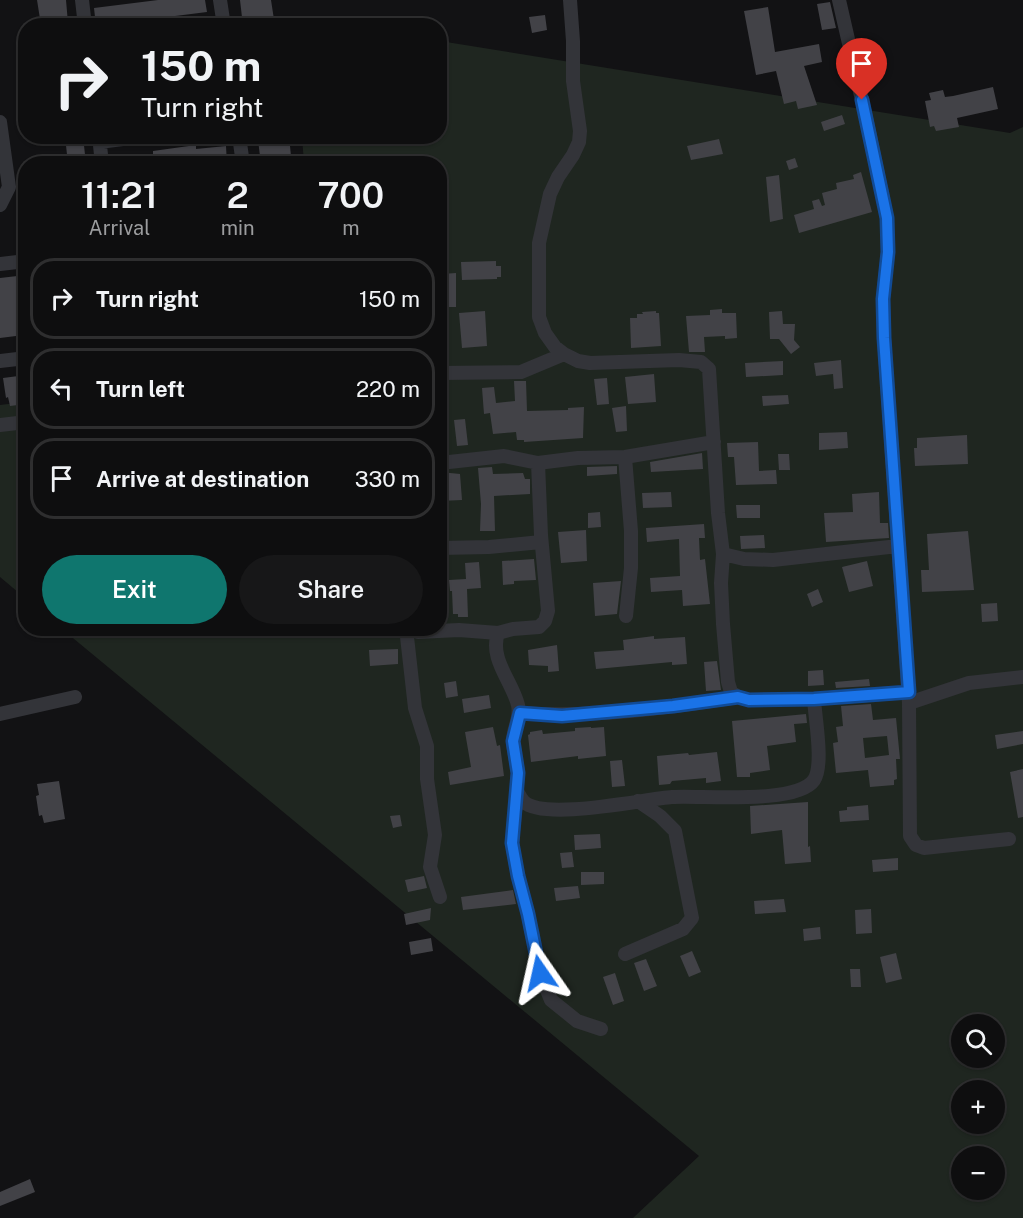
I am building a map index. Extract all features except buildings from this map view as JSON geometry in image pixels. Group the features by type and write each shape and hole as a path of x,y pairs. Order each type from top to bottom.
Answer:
{"street":[{"path":"82,0 84,18"},
{"path":"220,0 223,18"},
{"path":"570,0 573,81 580,131 579,142 550,194 539,243 539,317 555,347 578,361 590,363 679,360 701,362 709,369 718,513 723,554 721,583 728,682 731,692 749,700 909,698 969,683 1023,677"},
{"path":"839,0 887,218 888,252 883,299 884,338 909,698 910,836 916,845 924,848 1009,839"},
{"path":"0,122 9,187 0,205"},
{"path":"0,264 18,262"},
{"path":"447,373 521,372 564,354"},
{"path":"0,361 18,359"},
{"path":"0,425 18,423"},
{"path":"447,462 504,456 538,463 578,458 625,458 714,442"},
{"path":"625,458 632,531 626,616"},
{"path":"447,631 498,633 539,627 545,621 548,601 541,542 538,463"},
{"path":"447,548 541,542"},
{"path":"723,554 744,559 773,560 898,546"},
{"path":"498,633 495,641 499,664 516,697 520,713 513,741 518,773 512,843 540,973 551,1000 577,1021 602,1029"},
{"path":"407,636 415,708 427,746 427,779 435,835 430,867 440,897"},
{"path":"0,714 75,697"},
{"path":"520,713 562,716 673,706 738,697"},
{"path":"517,791 524,802 534,807 550,808 607,807 672,797 761,797 802,790 814,781 819,765 814,699"},
{"path":"626,954 683,929 692,918 675,831 660,816 638,801"}],"shaded area":[{"path":"447,42 1010,133 1023,127 1023,1218 633,1218 699,1156 70,636 447,636 447,156 303,156 303,144 447,144"},
{"path":"18,403 18,592 0,577 0,405"}],"route":[{"path":"540,973 512,843 518,773 513,741 520,713 562,716 673,706 738,697 749,700 814,699 909,692 884,338 883,299 888,252 887,218 862,100"}]}
